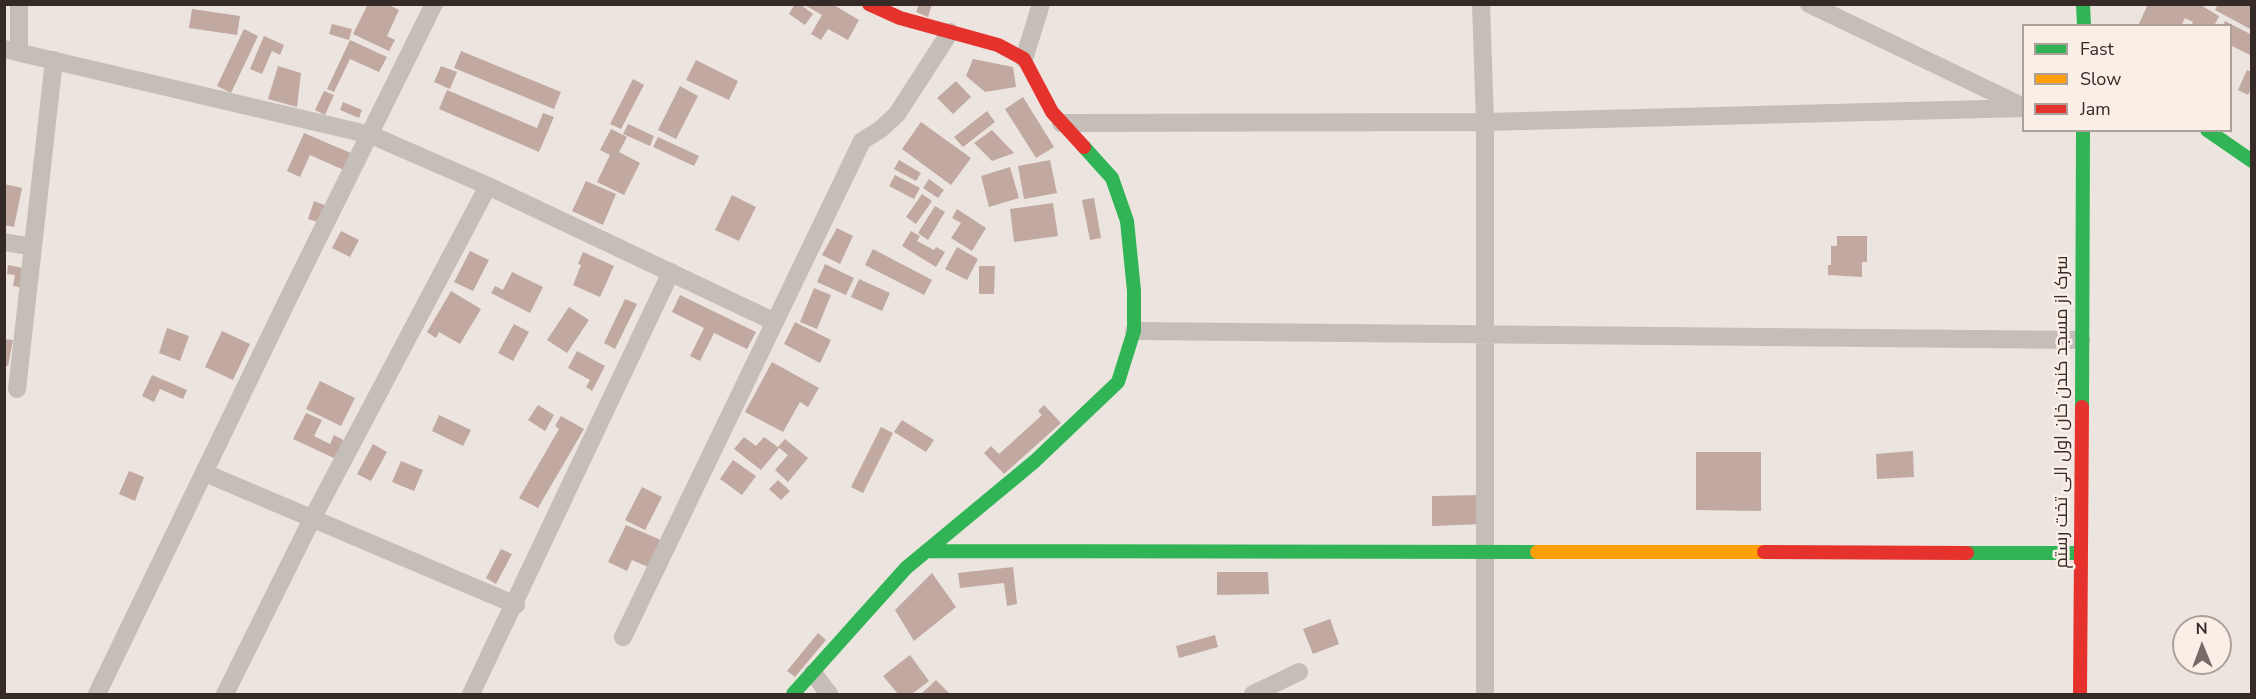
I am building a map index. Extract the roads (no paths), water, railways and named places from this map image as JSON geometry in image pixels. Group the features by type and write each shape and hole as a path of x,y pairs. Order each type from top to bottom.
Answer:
{"street":[{"path":"19,4 12,50 371,135 488,186 775,322"},
{"path":"97,694 434,4"},
{"path":"793,694 906,568 1035,461 1118,382 1134,332 1134,291 1127,221 1112,178 1052,112 1024,59 998,45 900,18 869,4"},
{"path":"1024,59 1041,4"},
{"path":"1480,4 1485,122 1485,694"},
{"path":"1809,4 2022,107"},
{"path":"2083,4 2084,24"},
{"path":"623,637 862,141 881,129 897,114 950,32"},
{"path":"17,389 54,60"},
{"path":"1061,123 1485,122 2022,108"},
{"name":"سرک از مسجد کندن خان اول الی تخت رستم","path":"2079,132 2080,694"},
{"path":"2209,132 2252,161"},
{"path":"225,694 313,517 488,186"},
{"path":"4,242 33,247"},
{"path":"471,694 516,605 671,272"},
{"path":"1134,332 2081,340"},
{"path":"205,473 516,605"},
{"path":"927,551 2080,553"},
{"path":"1253,694 1299,672"},
{"path":"813,673 830,694"}]}
